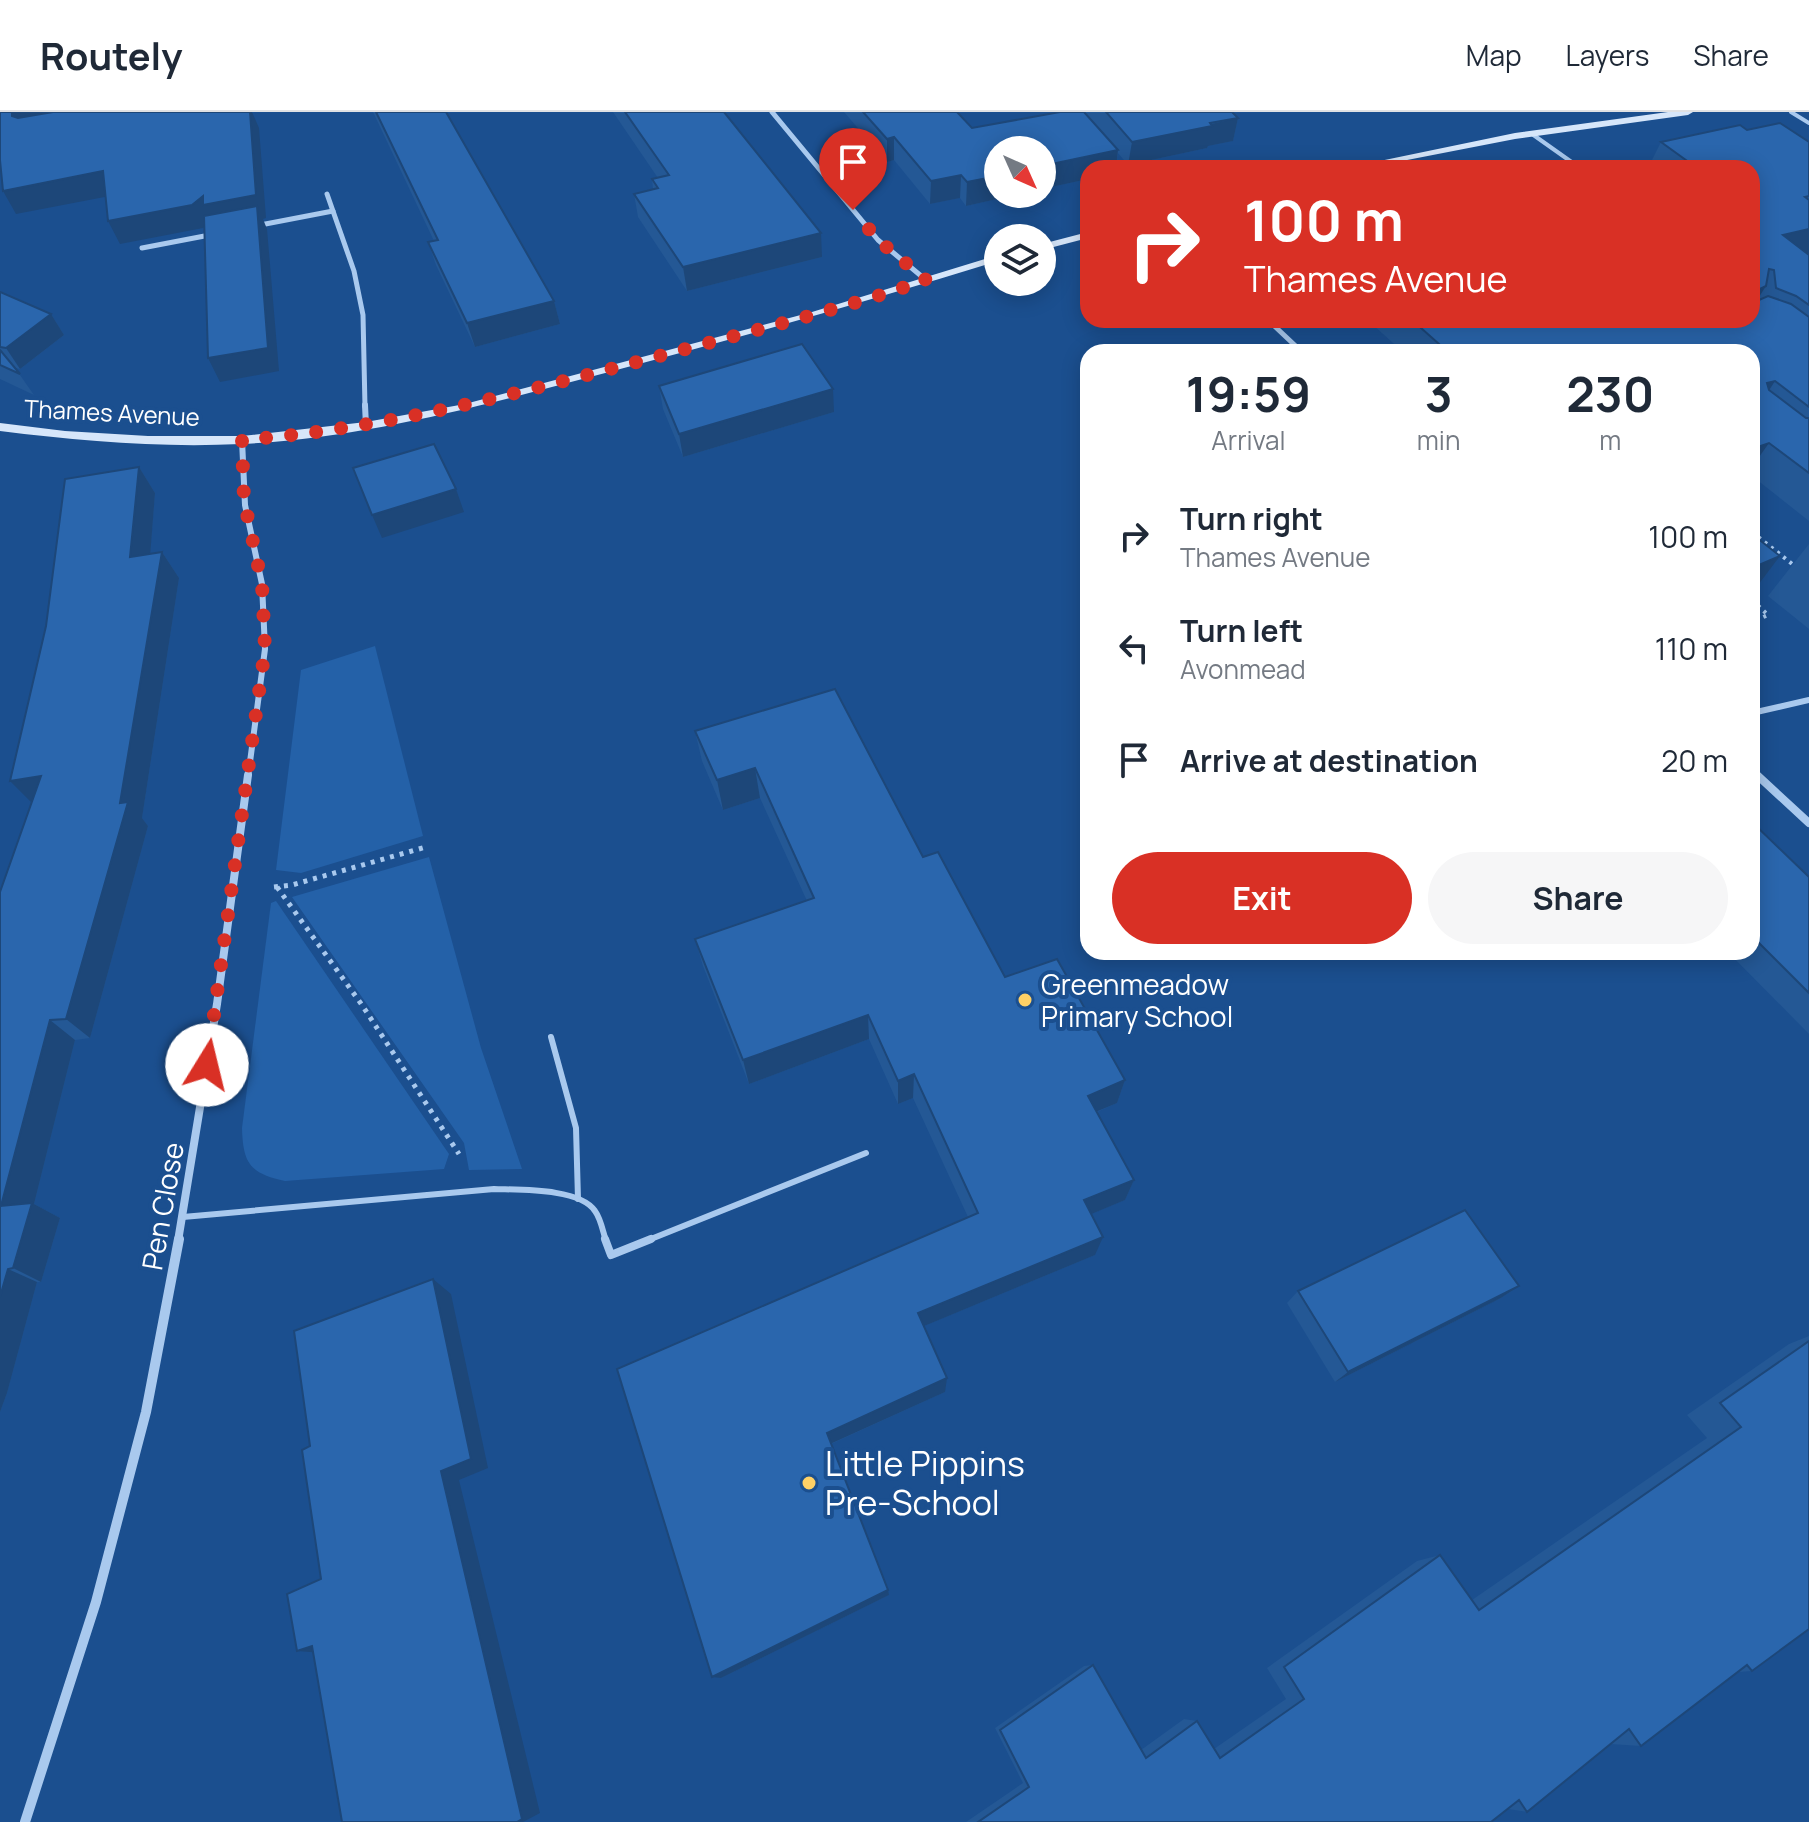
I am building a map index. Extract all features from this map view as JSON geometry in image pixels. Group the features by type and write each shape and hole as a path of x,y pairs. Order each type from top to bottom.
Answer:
{"street":[{"path":"772,112 878,240 926,280"},
{"path":"1394,160 1532,134 1688,112"},
{"path":"327,194 354,271 363,315 366,426"},
{"path":"245,228 333,211"},
{"path":"142,248 230,231"},
{"path":"1056,243 1080,237"},
{"name":"Thames Avenue","path":"0,427 103,438 242,440 366,426 502,397 816,314 984,262"},
{"path":"1276,328 1294,344"},
{"name":"Pen Close","path":"25,1822 122,1513 146,1412 183,1217 233,893 265,649 262,584 244,500 242,440"},
{"path":"1760,711 1809,700"},
{"path":"1760,777 1809,823"}],"lane":[{"path":"1791,112 1809,123"},
{"path":"1532,134 1569,160"},
{"path":"551,1037 576,1128 578,1199"},
{"path":"183,1217 494,1189 546,1191 578,1199 595,1210 611,1255 866,1153"}],"path":[{"path":"1760,538 1798,568"},
{"path":"233,893 292,885 426,847"},
{"path":"277,887 362,1005 462,1159 461,1192"}],"shaded area":[{"path":"375,646 423,836 301,873 276,870 301,670"},
{"path":"429,857 481,1048 522,1169 469,1170 464,1143 292,897"},
{"path":"276,901 449,1154 444,1169 285,1181 264,1174 251,1165 244,1150 242,1128 271,903"}],"building":[{"path":"0,112 12,112 12,116 18,118 53,112 250,112 256,195 203,205 203,196 192,205 108,221 103,171 3,191"},
{"path":"376,112 446,112 554,301 467,323 428,242 438,240"},
{"path":"625,112 724,112 821,233 683,267 634,194 658,188 652,179 669,175"},
{"path":"863,112 957,112 972,128 1060,112 1084,112 1118,150 1056,163 1056,136 984,136 984,179 967,182 961,175 931,181 894,137 887,139"},
{"path":"1106,112 1232,112 1238,118 1132,142"},
{"path":"1780,123 1809,142 1809,196 1805,197 1809,200 1809,229 1783,235 1809,255 1809,305 1776,288 1774,270 1769,269 1766,286 1760,289 1760,160 1686,160 1661,142 1740,125 1747,130"},
{"path":"257,206 268,348 208,358 204,216"},
{"path":"0,292 51,314 6,348 0,347"},
{"path":"1768,296 1791,304 1809,317 1809,407 1775,381 1767,383 1769,390 1809,418 1809,473 1769,443 1760,446 1760,344 1439,344 1421,328 1760,328 1760,300"},
{"path":"802,344 833,389 679,434 659,386"},
{"path":"0,350 20,374 0,365"},
{"path":"434,444 456,489 372,515 353,468"},
{"path":"139,467 130,557 162,552 120,803 128,802 66,1019 50,1020 1,1206 32,1203 13,1268 8,1269 0,1297 0,892 41,776 10,781 46,626 65,479"},
{"path":"1760,540 1780,556 1760,565"},
{"path":"835,689 923,857 938,852 1005,977 1057,959 1125,1080 1088,1096 1134,1180 1084,1200 1103,1237 918,1313 947,1378 827,1433 888,1590 712,1677 617,1369 978,1213 914,1074 898,1081 868,1015 743,1060 695,939 814,898 755,768 717,780 695,731"},
{"path":"1760,830 1809,877 1809,993 1760,944"},
{"path":"1465,1210 1519,1286 1348,1372 1298,1291"},
{"path":"433,1279 471,1459 441,1471 522,1819 517,1822 342,1822 312,1646 297,1651 287,1594 321,1579 302,1450 310,1446 294,1331"},
{"path":"1809,1341 1809,1629 1752,1671 1747,1665 1641,1746 1629,1729 1527,1812 1519,1800 1491,1822 978,1822 1029,1787 1000,1730 1093,1665 1146,1758 1197,1721 1220,1758 1304,1699 1284,1667 1440,1555 1479,1610 1741,1427 1720,1403"}],"place":[{"name":"Greenmeadow Primary School","path":"1025,1000"},
{"name":"Little Pippins Pre-School","path":"809,1483"}],"route":[{"path":"207,1065 265,649 262,584 244,500 242,440 366,426 465,407 816,314 926,280 878,240 853,210"}]}
